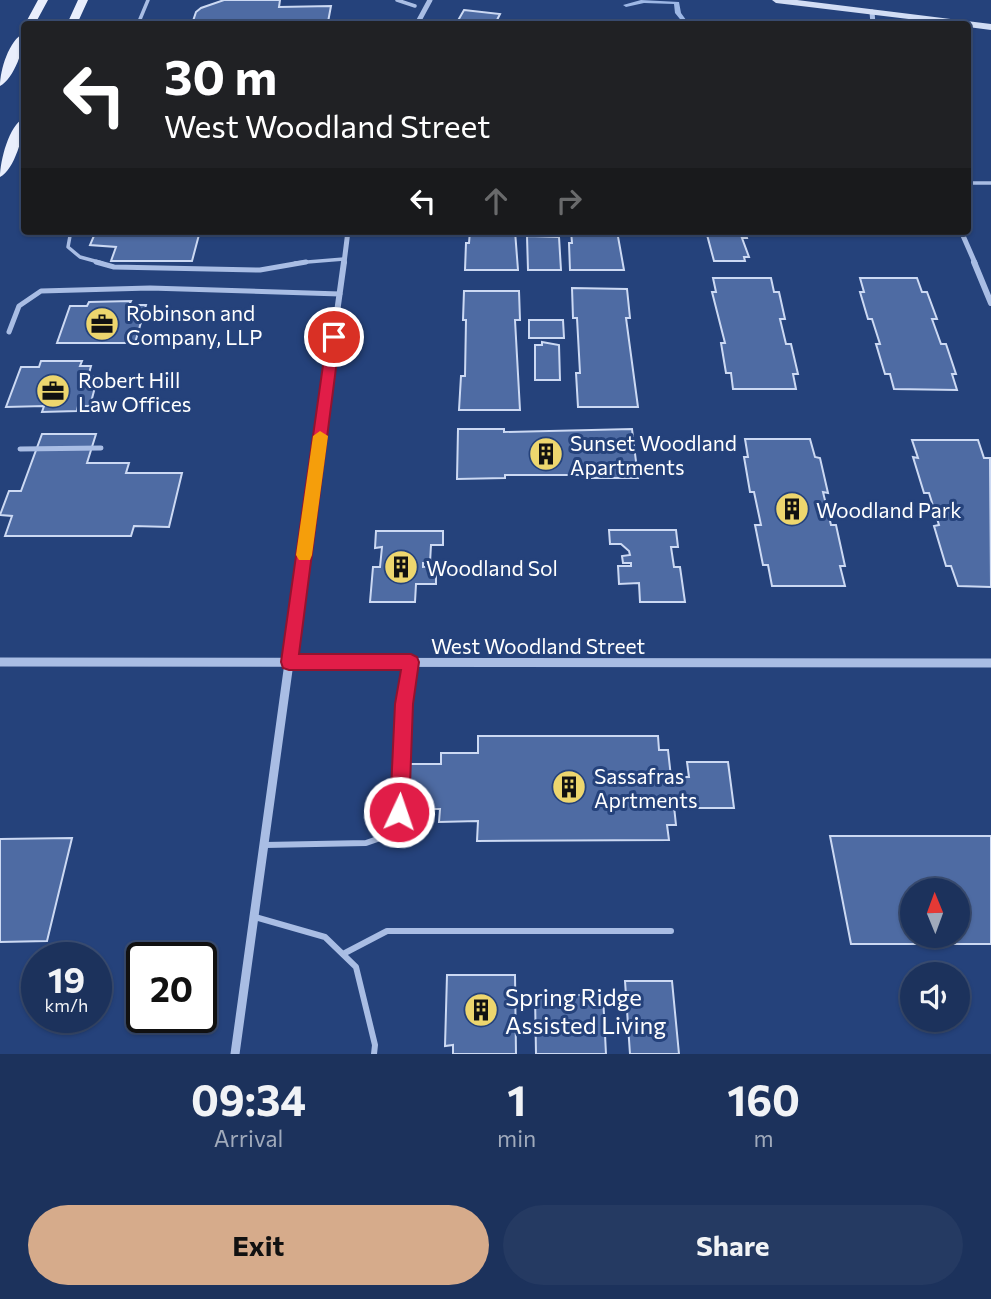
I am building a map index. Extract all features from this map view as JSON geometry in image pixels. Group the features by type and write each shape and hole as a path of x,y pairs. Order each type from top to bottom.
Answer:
{"main road":[{"path":"32,21 43,0"},
{"path":"776,0 943,21"},
{"path":"74,21 84,2"},
{"path":"971,24 991,27"},
{"path":"0,82 21,42"},
{"path":"0,173 21,128"}],"street":[{"path":"419,21 430,0"},
{"path":"872,12 873,21"},
{"path":"236,1054 347,235"},
{"path":"963,235 991,303"},
{"name":"West Woodland Street","path":"0,662 991,663"}],"lane":[{"path":"139,21 148,0"},
{"path":"397,0 415,6"},
{"path":"971,183 991,183"},
{"path":"70,236 68,247 80,257 114,267 260,270 303,262 344,259"},
{"path":"9,332 19,306 41,291 150,288 340,294"},
{"path":"20,449 101,448"},
{"path":"265,845 366,843 389,835 399,812 404,704 411,662"},
{"path":"255,917 325,937 356,967 375,1045 374,1054"},
{"path":"343,954 387,931 671,932"}],"building":[{"path":"224,0 280,0 279,7 331,6 328,21 193,21 196,12"},
{"path":"464,10 500,14 496,21 458,21"},
{"path":"94,235 199,235 192,261 111,261 116,247 90,245"},
{"path":"470,235 515,235 518,270 465,270 466,243 469,243"},
{"path":"571,235 618,235 624,270 570,270 569,243 572,243"},
{"path":"707,235 746,235 747,238 742,238 749,257 744,257 745,261 714,261"},
{"path":"527,236 559,237 561,270 528,270"},
{"path":"713,278 771,278 774,292 779,292 785,319 780,319 786,344 791,344 798,374 793,374 796,389 733,389 731,373 726,373 721,343 725,343 712,292 716,292"},
{"path":"860,278 917,278 922,292 927,292 937,319 932,319 941,344 946,344 956,374 952,374 957,390 894,389 890,374 885,374 872,319 868,319 860,292 864,292"},
{"name":"Sunset Woodland Apartments","path":"572,288 627,289 630,318 626,318 638,407 578,407 576,373 580,373 577,318 573,318"},
{"name":"Sunset Woodland Apartments","path":"464,291 519,291 520,320 515,320 520,410 459,410 461,376 465,376"},
{"name":"Robinson and Company, LLP","path":"131,301 129,305 146,305 135,343 57,343 70,306 87,306 89,302"},
{"path":"529,320 563,320 564,338 529,338"},
{"path":"542,342 559,345 560,380 535,380 535,345 542,345"},
{"name":"Robert Hill Law Offices","path":"41,361 82,361 80,366 91,366 88,377 98,376 90,406 78,406 77,411 42,412 44,406 6,407 21,367 39,367"},
{"name":"Sunset Woodland Apartments","path":"458,429 504,429 504,432 632,429 638,478 505,475 505,478 457,479"},
{"path":"42,434 96,434 87,463 129,463 126,473 182,473 169,527 134,526 131,536 5,536 12,516 0,515 9,491 21,491"},
{"name":"Woodland Park","path":"745,439 810,439 815,457 820,458 828,493 823,492 831,525 836,525 845,566 840,566 845,586 772,586 768,565 763,565 755,525 761,525 754,492 750,492 744,457 748,457"},
{"name":"Woodland Park","path":"912,440 978,440 984,458 990,458 991,587 958,586 951,566 946,566 934,526 939,525 929,493 924,493 913,457 918,458"},
{"name":"Woodland Sol","path":"609,530 676,530 678,547 671,547 674,567 680,567 685,602 640,602 639,583 619,584 618,566 631,566 631,563 623,563 622,556 630,555 621,544 610,544"},
{"name":"Woodland Sol","path":"376,531 443,531 443,545 431,545 430,563 423,563 423,567 436,566 436,584 416,584 415,602 370,602 373,567 380,567 382,547 375,548"},
{"name":"Sassafras Aprtments","path":"478,736 658,736 659,750 668,750 671,777 689,777 687,762 728,762 734,808 693,808 691,797 673,797 676,825 667,825 669,840 477,841 478,821 439,822 440,809 406,809 409,764 441,764 441,753 478,753"},
{"path":"830,836 991,836 991,944 970,944 970,878 900,878 900,944 851,944"},
{"path":"72,838 47,941 0,942 0,839"},
{"name":"Spring Ridge Assisted Living","path":"447,975 515,975 516,1054 453,1054 453,1045 445,1046"},
{"name":"Spring Ridge Assisted Living","path":"625,981 672,981 679,1054 630,1054"},
{"name":"Spring Ridge Assisted Living","path":"535,995 603,995 606,1054 536,1054"}],"waterway":[{"path":"626,5 644,1 677,3 678,13 684,21"}],"slow traffic":[{"path":"304,555 320,436"}],"place":[{"name":"Robinson and Company, LLP","path":"102,324"},
{"name":"Robert Hill Law Offices","path":"53,391"},
{"name":"Sunset Woodland Apartments","path":"546,454"},
{"name":"Woodland Park","path":"792,509"},
{"name":"Woodland Sol","path":"401,567"},
{"name":"Sassafras Aprtments","path":"569,787"},
{"name":"Spring Ridge Assisted Living","path":"481,1010"}],"route":[{"path":"334,337 289,662 411,662 404,704 399,812"}]}
